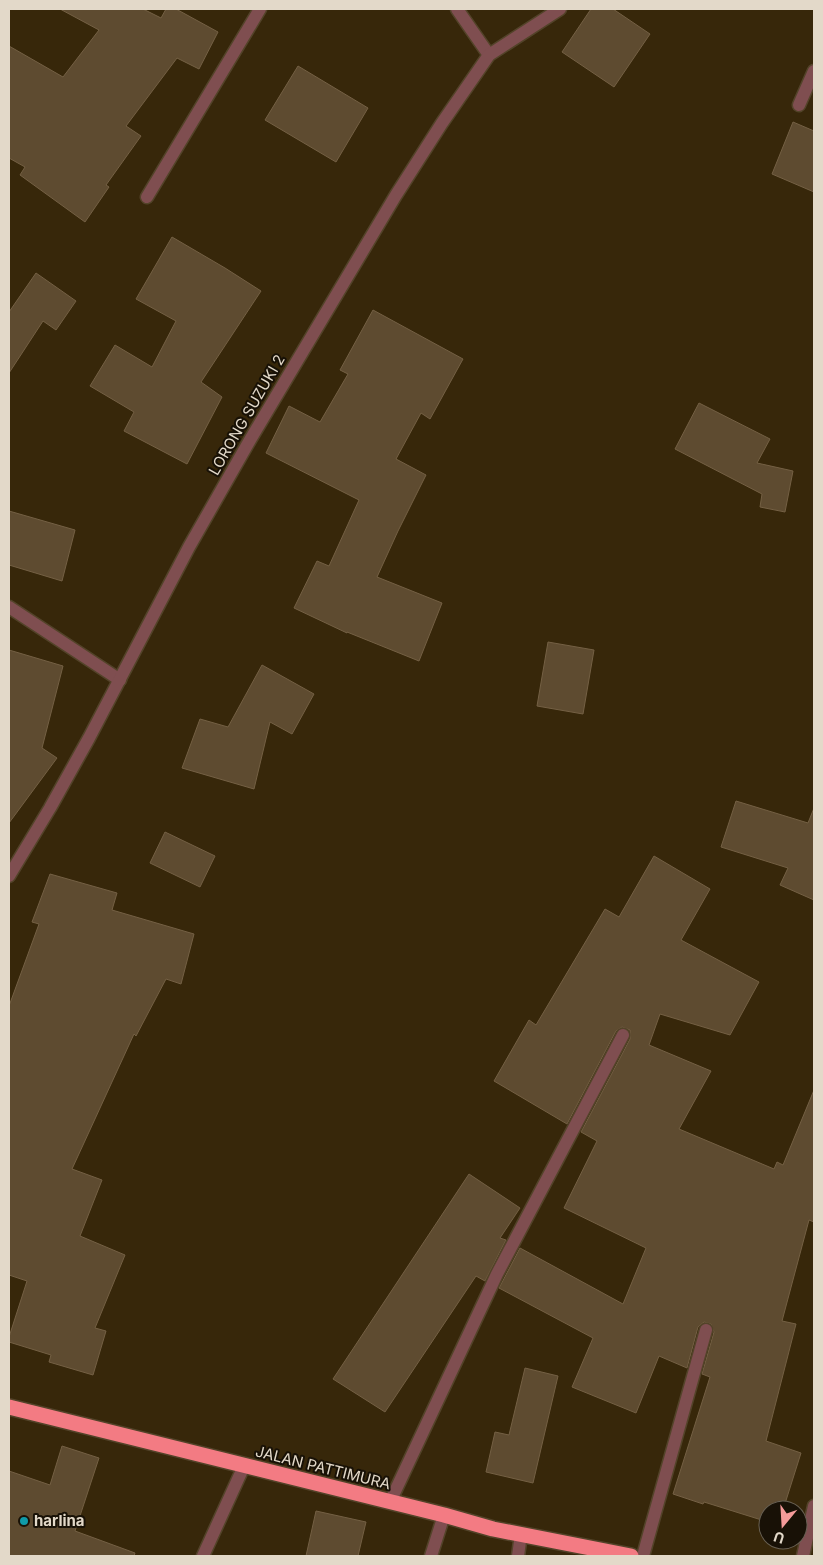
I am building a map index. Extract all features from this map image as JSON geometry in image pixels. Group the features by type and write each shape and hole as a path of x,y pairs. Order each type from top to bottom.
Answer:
{"highway":[{"name":"JALAN PATTIMURA","path":"9,1407 444,1514 493,1529 631,1556"}],"street":[{"path":"147,197 260,9"},
{"path":"457,9 489,55"},
{"name":"LORONG SUZUKI 2","path":"9,876 50,808 120,680 189,547 255,431 396,195 442,123 489,55 560,9"},
{"path":"799,105 814,71"},
{"path":"9,607 120,680"},
{"path":"390,1502 497,1274 623,1035"},
{"path":"643,1556 706,1330"},
{"path":"203,1556 244,1466"},
{"path":"803,1556 814,1506"},
{"path":"431,1556 444,1514"},
{"path":"518,1556 521,1534"}],"building":[{"path":"60,9 143,9 161,18 166,9 176,9 218,32 199,69 177,58 126,126 141,136 106,185 109,187 85,222 20,175 25,167 9,158 9,46 63,77 99,30"},
{"path":"591,9 613,9 650,34 614,87 562,52"},
{"path":"298,66 368,108 336,162 265,120"},
{"path":"793,122 814,131 814,192 772,174"},
{"path":"172,237 261,291 201,382 222,397 187,464 124,431 134,412 90,386 115,345 152,367 176,321 136,299"},
{"path":"36,273 76,301 56,330 43,321 9,373 9,312"},
{"path":"373,310 463,359 430,419 421,413 396,459 426,475 377,577 442,603 419,661 347,633 294,608 317,561 329,566 359,500 266,453 289,406 320,422 348,374 340,370"},
{"path":"699,403 770,439 757,463 793,471 785,512 760,507 762,494 675,449"},
{"path":"9,511 75,530 62,581 9,565"},
{"path":"548,642 594,650 583,714 537,706"},
{"path":"9,650 63,666 42,748 57,758 9,823"},
{"path":"262,665 314,694 292,734 270,722 254,789 182,768 200,719 228,727"},
{"path":"736,801 808,823 814,808 814,900 780,885 788,868 721,847"},
{"path":"165,832 215,856 200,887 150,863"},
{"path":"654,856 710,889 681,940 759,982 730,1035 660,1014 649,1045 711,1071 679,1129 774,1169 777,1162 783,1165 814,1090 814,1222 809,1220 782,1321 796,1324 766,1441 801,1453 786,1500 758,1500 758,1519 673,1494 710,1377 702,1374 714,1332 711,1324 704,1322 698,1327 687,1368 659,1356 636,1413 572,1387 593,1338 499,1288 520,1248 623,1304 646,1248 564,1208 597,1141 581,1132 630,1039 630,1030 622,1027 616,1031 567,1124 494,1081 529,1020 536,1025 605,909 619,917"},
{"path":"50,874 117,893 112,910 194,934 181,984 166,979 136,1036 134,1034 72,1169 102,1180 80,1236 125,1255 95,1328 106,1331 93,1375 49,1362 51,1355 9,1342 27,1281 9,1275 9,1006 39,924 32,922"},
{"path":"469,1174 520,1208 500,1238 506,1240 485,1281 476,1276 385,1412 333,1379"},
{"path":"525,1368 558,1376 533,1483 486,1472 495,1432 509,1435"},
{"path":"62,1446 99,1458 75,1531 135,1553 134,1556 9,1556 9,1471 50,1485"},
{"path":"316,1511 366,1522 358,1556 306,1556"}],"place":[{"name":"harlina","path":"24,1521"}]}
